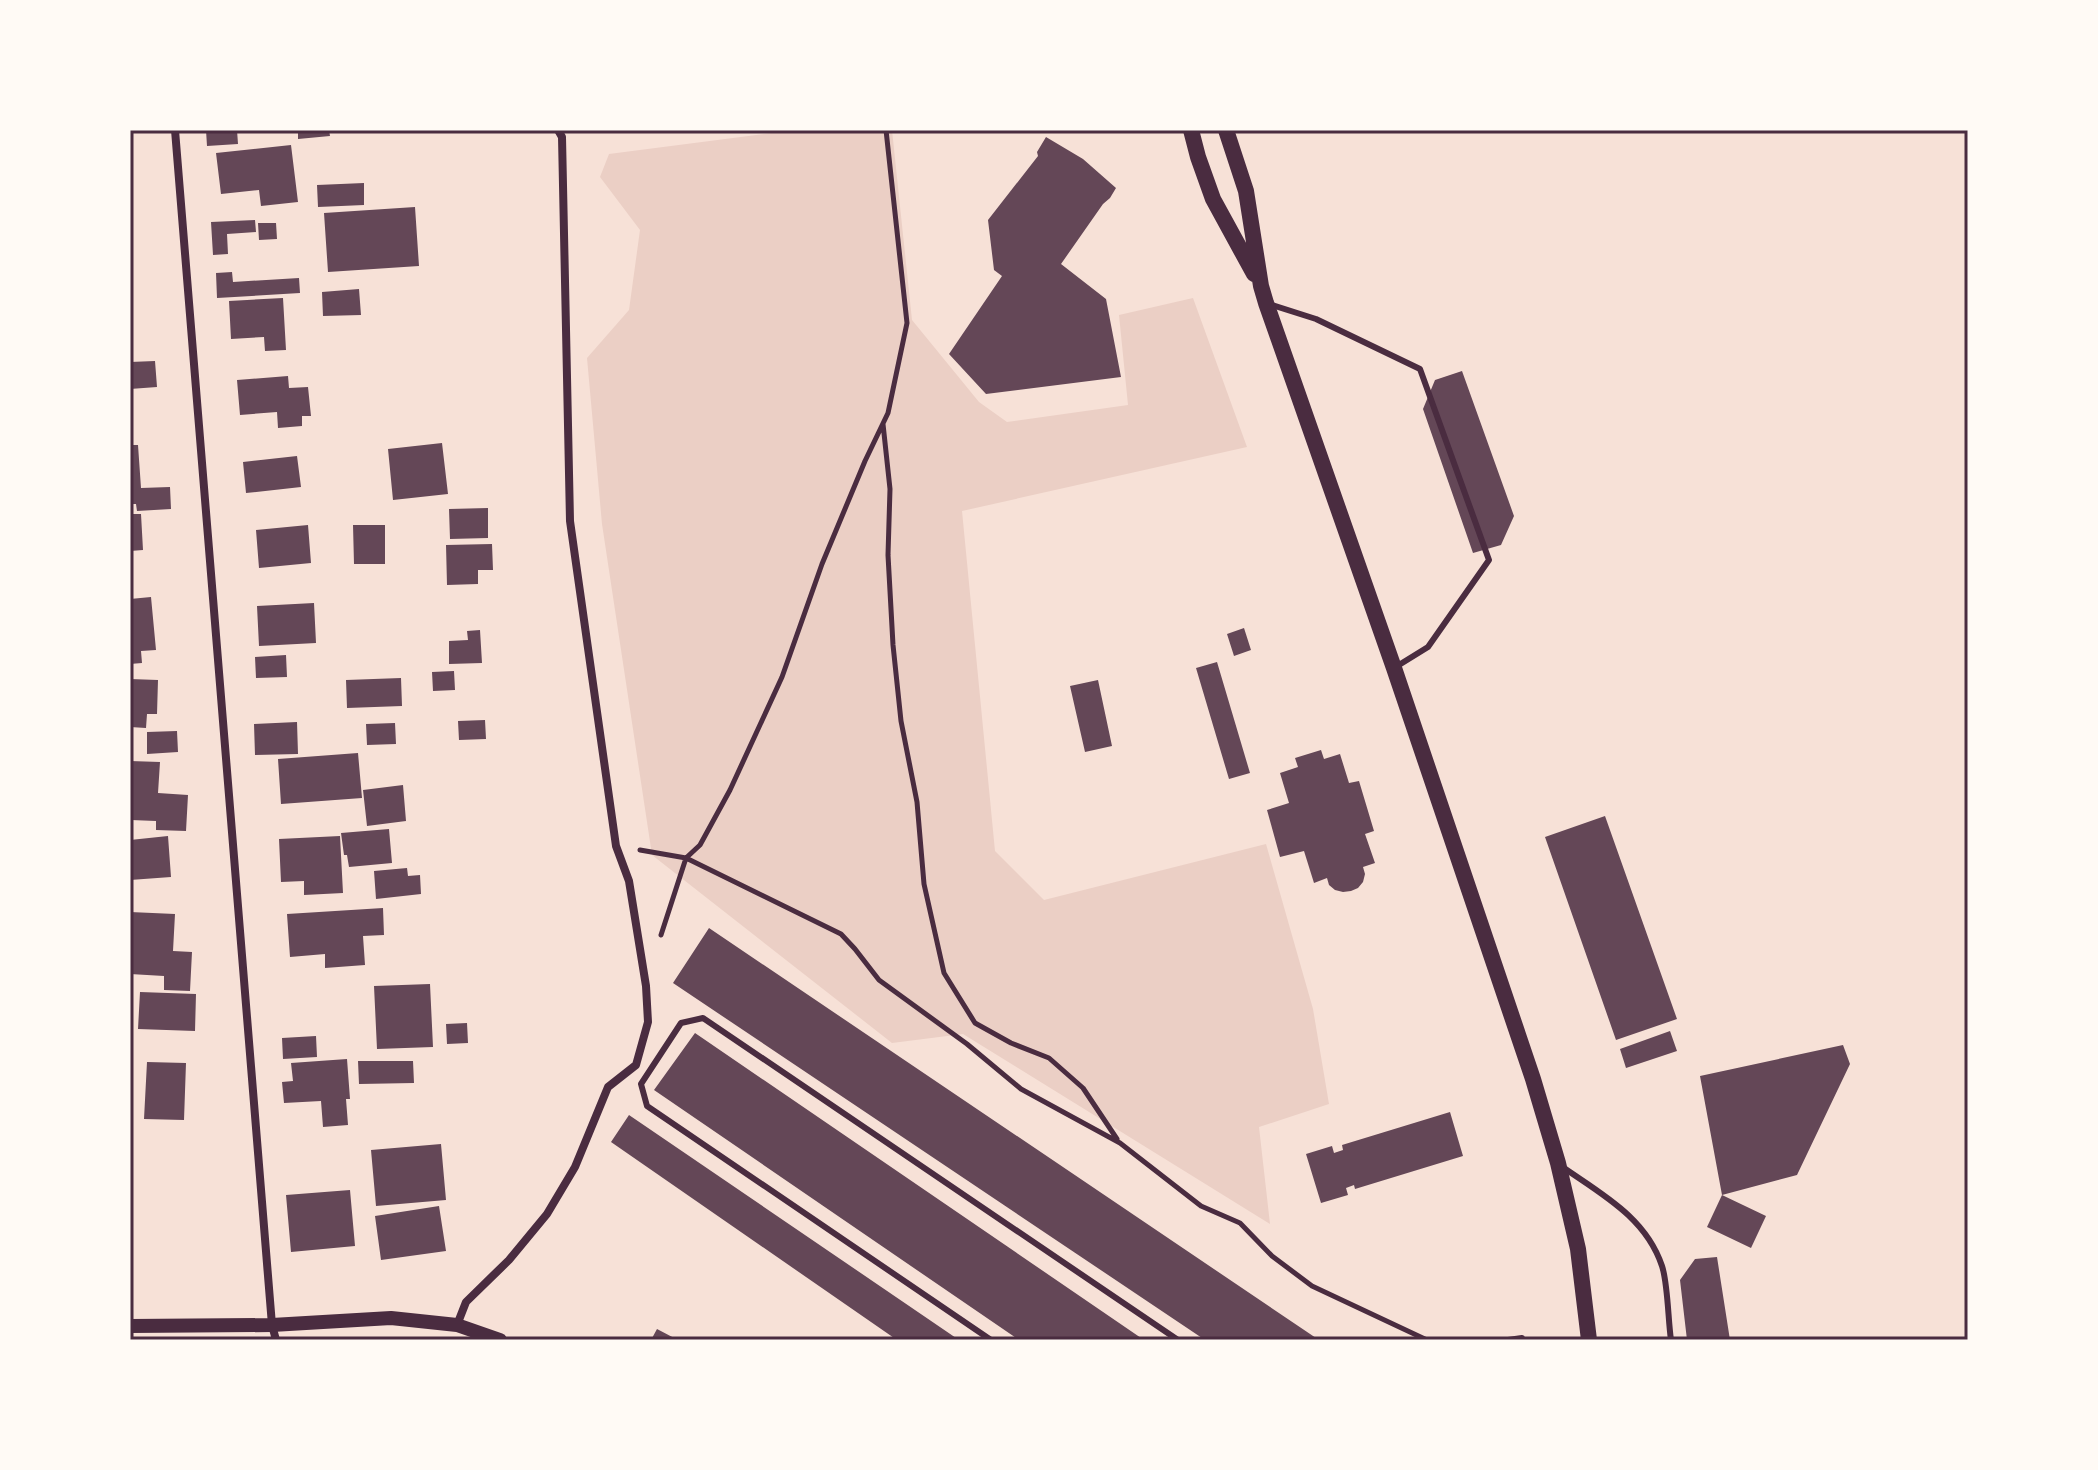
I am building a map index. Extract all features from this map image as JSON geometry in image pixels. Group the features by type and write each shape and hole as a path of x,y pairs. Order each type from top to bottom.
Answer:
{"main road":[{"path":"1191,130 1213,199 1261,286"},
{"path":"1226,130 1246,191 1266,303 1533,1079 1558,1163 1578,1249 1589,1340"}],"street":[{"path":"175,130 274,1333"},
{"path":"457,1325 466,1302 509,1260 547,1214 575,1167 608,1087 636,1065 648,1022 646,986 629,881 616,846 570,521 562,137 558,130"},
{"path":"130,1326 274,1333 391,1318 457,1325 500,1340"}],"lane":[{"path":"1266,303 1316,319 1420,369 1489,560 1428,647 1394,668"},
{"path":"991,1340 647,1106 641,1084 681,1023 703,1018 1178,1340"},
{"path":"1558,1163 1624,1209 1652,1245 1662,1268 1671,1340"},
{"path":"1508,1340 1522,1338"}],"path":[{"path":"660,941 686,858 700,845 723,804 775,691 822,564 888,413 907,323 886,130"},
{"path":"883,423 890,489 888,555 892,630 901,721 917,802 924,884 944,973 975,1023 1011,1043 1049,1058 1083,1088 1120,1143"},
{"path":"616,846 686,858 841,934 879,980 955,1035 1021,1089 1120,1143 1201,1206 1240,1223 1272,1256 1312,1286 1427,1340"}],"shaded area":[{"path":"794,130 892,130 912,320 979,402 1007,422 1128,405 1119,315 1193,298 1247,447 962,511 995,851 1044,900 1266,844 1313,1009 1329,1104 1259,1127 1270,1224 963,1034 892,1043 652,855 602,524 587,358 629,310 640,230 600,177 609,154"}],"building":[{"path":"206,130 237,130 238,144 207,146"},
{"path":"298,130 329,130 330,136 298,139"},
{"path":"1046,137 1083,159 1116,188 1061,264 1106,299 1121,377 986,394 949,354 1002,276 994,270 988,220 1038,156 1037,152"},
{"path":"291,145 298,202 261,206 259,190 221,194 216,153"},
{"path":"364,183 364,205 318,207 317,185"},
{"path":"415,207 419,266 328,272 324,213"},
{"path":"255,220 256,232 227,234 228,254 213,255 211,222"},
{"path":"258,223 276,223 277,239 259,240"},
{"path":"232,272 233,282 299,278 300,293 217,298 216,273"},
{"path":"359,289 361,315 323,316 322,292"},
{"path":"283,298 286,350 265,351 264,337 231,339 229,301"},
{"path":"155,361 157,387 130,389 130,362"},
{"path":"1462,371 1514,516 1501,545 1473,553 1423,409 1435,380"},
{"path":"288,376 289,388 308,387 311,416 302,416 302,426 278,428 277,412 240,415 237,380"},
{"path":"442,443 448,494 393,500 388,449"},
{"path":"130,445 138,445 141,488 170,487 171,509 137,511 136,504 130,504"},
{"path":"297,456 301,487 246,493 243,462"},
{"path":"488,508 488,538 450,539 449,509"},
{"path":"130,514 141,514 143,550 130,551"},
{"path":"308,525 311,563 259,568 256,530"},
{"path":"353,525 385,525 385,564 354,564"},
{"path":"492,544 493,570 478,570 478,584 447,585 446,545"},
{"path":"151,597 156,650 141,651 142,663 130,664 130,599"},
{"path":"314,603 316,643 259,646 257,606"},
{"path":"1244,628 1251,650 1234,656 1227,634"},
{"path":"480,630 482,663 449,664 449,641 468,640 467,631"},
{"path":"286,655 287,677 256,678 255,657"},
{"path":"1217,662 1250,773 1229,779 1196,668"},
{"path":"454,671 455,690 433,691 432,672"},
{"path":"401,678 402,706 347,708 346,680"},
{"path":"130,679 158,680 157,714 147,714 146,728 130,727"},
{"path":"1098,680 1112,746 1085,752 1070,686"},
{"path":"485,720 486,739 459,740 458,721"},
{"path":"297,722 298,754 255,755 254,724"},
{"path":"395,723 396,744 367,745 366,724"},
{"path":"177,731 178,752 147,754 147,732"},
{"path":"1321,750 1324,759 1340,754 1349,783 1359,781 1374,831 1365,834 1375,863 1363,867 1363,882 1351,891 1335,890 1327,878 1314,883 1304,851 1280,857 1267,810 1289,803 1280,773 1298,767 1295,758"},
{"path":"358,753 362,798 281,804 278,759"},
{"path":"130,761 160,762 158,793 188,795 186,831 156,830 156,821 131,820"},
{"path":"403,785 406,821 367,826 363,790"},
{"path":"1605,816 1677,1019 1616,1040 1545,837"},
{"path":"389,829 392,863 349,867 341,833"},
{"path":"168,836 171,877 130,880 130,840"},
{"path":"340,836 343,893 304,895 304,881 281,882 279,839"},
{"path":"407,868 408,876 420,875 421,894 376,899 374,871"},
{"path":"383,908 384,935 363,936 365,965 325,968 325,954 290,957 287,914"},
{"path":"130,912 175,914 173,951 192,952 190,991 164,990 164,976 130,974"},
{"path":"709,928 1319,1340 1205,1340 673,983"},
{"path":"430,984 433,1047 377,1049 374,986"},
{"path":"140,992 196,994 195,1031 138,1029"},
{"path":"467,1023 468,1043 447,1044 446,1024"},
{"path":"1670,1031 1677,1051 1626,1068 1620,1049"},
{"path":"695,1033 1144,1340 1019,1340 654,1090"},
{"path":"316,1036 317,1057 283,1059 282,1038"},
{"path":"1843,1045 1850,1064 1797,1175 1722,1195 1700,1076"},
{"path":"347,1059 348,1125 323,1127 321,1101 284,1103 282,1082 293,1081 291,1063"},
{"path":"358,1061 413,1061 414,1083 359,1084"},
{"path":"147,1062 186,1063 184,1120 144,1119"},
{"path":"1450,1112 1463,1156 1355,1189 1354,1185 1346,1188 1348,1195 1321,1203 1306,1154 1332,1146 1334,1153 1343,1150 1342,1145"},
{"path":"629,1115 959,1340 897,1340 611,1142"},
{"path":"441,1144 446,1200 376,1206 371,1150"},
{"path":"350,1190 355,1246 291,1252 286,1195"},
{"path":"1722,1195 1766,1216 1751,1248 1707,1227"},
{"path":"439,1206 446,1251 381,1260 375,1216"},
{"path":"1717,1257 1730,1340 1687,1340 1680,1280 1695,1259"},
{"path":"657,1329 678,1340 651,1340"}]}
